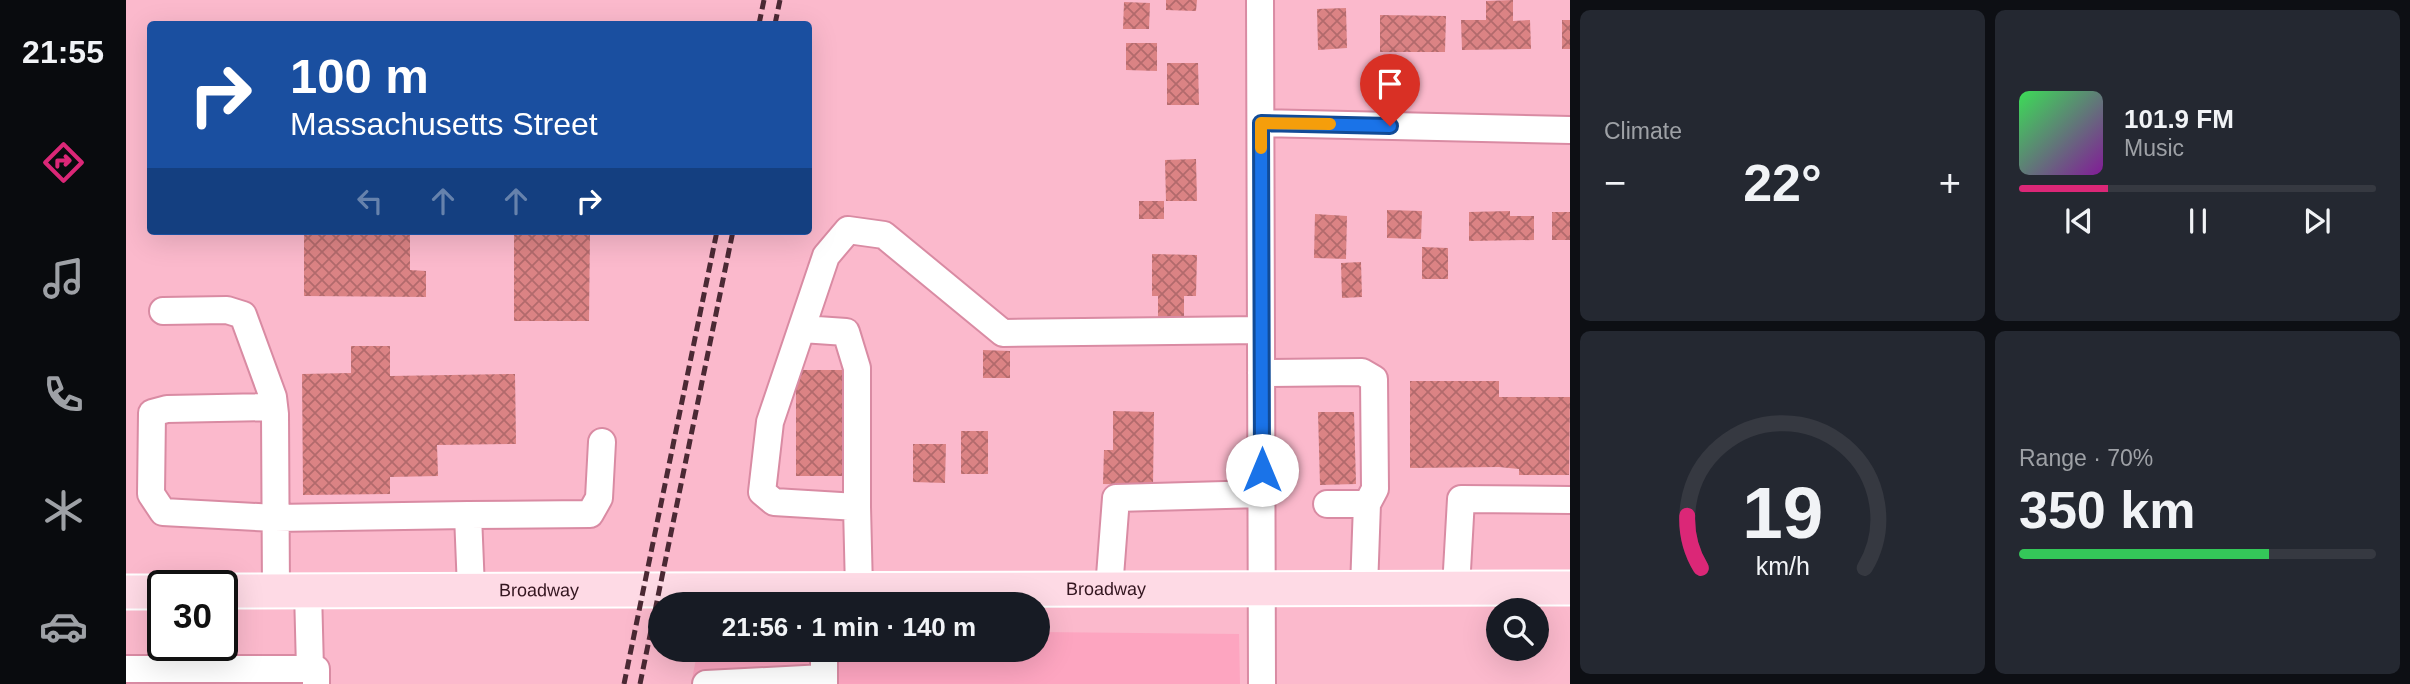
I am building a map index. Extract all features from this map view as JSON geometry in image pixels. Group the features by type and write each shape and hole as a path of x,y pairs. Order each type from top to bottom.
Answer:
{"main road":[{"name":"Broadway","path":"849,592 1570,587"},
{"name":"Broadway","path":"238,591 471,590 648,594"},
{"path":"126,592 147,592"}],"street":[{"path":"1260,0 1262,684"},
{"path":"1261,123 1570,130"},
{"path":"857,507 774,502 762,492 770,422 826,256 848,230 884,235 1003,333 1261,330"},
{"path":"126,669 313,676 275,518 273,397 243,315 228,310 163,311"},
{"path":"802,330 846,332 857,368 859,590"},
{"path":"1261,373 1362,372 1374,379 1375,489 1367,504 1364,588"},
{"path":"274,407 167,409 152,413 151,494 163,512 275,518 590,514 599,498 602,442"},
{"path":"1110,589 1116,498 1262,494"},
{"path":"1457,588 1461,499 1570,500"},
{"path":"1327,505 1367,504"},
{"path":"468,514 471,590"},
{"path":"706,684 824,681 824,662"}],"shaded area":[{"path":"1050,632 1239,634 1240,684 691,684 695,662 1050,662"}],"building":[{"path":"1166,0 1197,0 1196,11 1166,10"},
{"path":"1513,0 1513,21 1530,20 1531,49 1462,50 1461,20 1486,20 1486,1"},
{"path":"1124,2 1150,3 1149,29 1123,29"},
{"path":"1346,8 1347,48 1318,50 1317,9"},
{"path":"1380,15 1446,16 1445,52 1380,52"},
{"path":"1562,20 1570,20 1570,49 1562,49"},
{"path":"1126,43 1157,43 1157,71 1126,70"},
{"path":"1167,63 1198,63 1199,105 1167,105"},
{"path":"1196,159 1197,201 1166,201 1165,160"},
{"path":"1139,201 1164,201 1164,219 1139,219"},
{"path":"1387,210 1422,211 1421,239 1387,238"},
{"path":"1510,211 1510,216 1534,216 1534,240 1469,241 1469,212"},
{"path":"1552,212 1570,212 1570,240 1552,240"},
{"path":"1315,214 1347,216 1346,259 1314,258"},
{"path":"304,235 410,235 410,270 426,271 426,297 304,296"},
{"path":"514,235 590,235 589,321 514,321"},
{"path":"1422,247 1448,248 1448,279 1422,279"},
{"path":"1152,254 1197,255 1196,296 1184,296 1184,320 1158,320 1158,296 1152,296"},
{"path":"1361,262 1362,297 1342,298 1341,263"},
{"path":"351,346 390,346 390,376 515,374 516,444 437,445 438,476 390,477 390,494 303,495 302,374 351,373"},
{"path":"983,350 1010,351 1010,378 983,378"},
{"path":"796,370 849,370 849,476 796,476"},
{"path":"1410,381 1499,381 1499,397 1570,397 1569,475 1519,475 1519,469 1499,467 1410,468"},
{"path":"1113,411 1154,412 1153,485 1103,484 1104,450 1113,450"},
{"path":"1318,412 1354,412 1356,484 1320,485"},
{"path":"961,431 988,431 988,474 961,474"},
{"path":"913,444 946,444 945,483 913,482"}],"railway":[{"path":"760,21 764,0"},
{"path":"776,21 780,0"},
{"path":"624,684 716,235"},
{"path":"640,684 732,235"}],"slow traffic":[{"path":"1261,148 1261,123 1330,124"}],"route":[{"path":"1262,470 1261,123 1390,126"}]}
